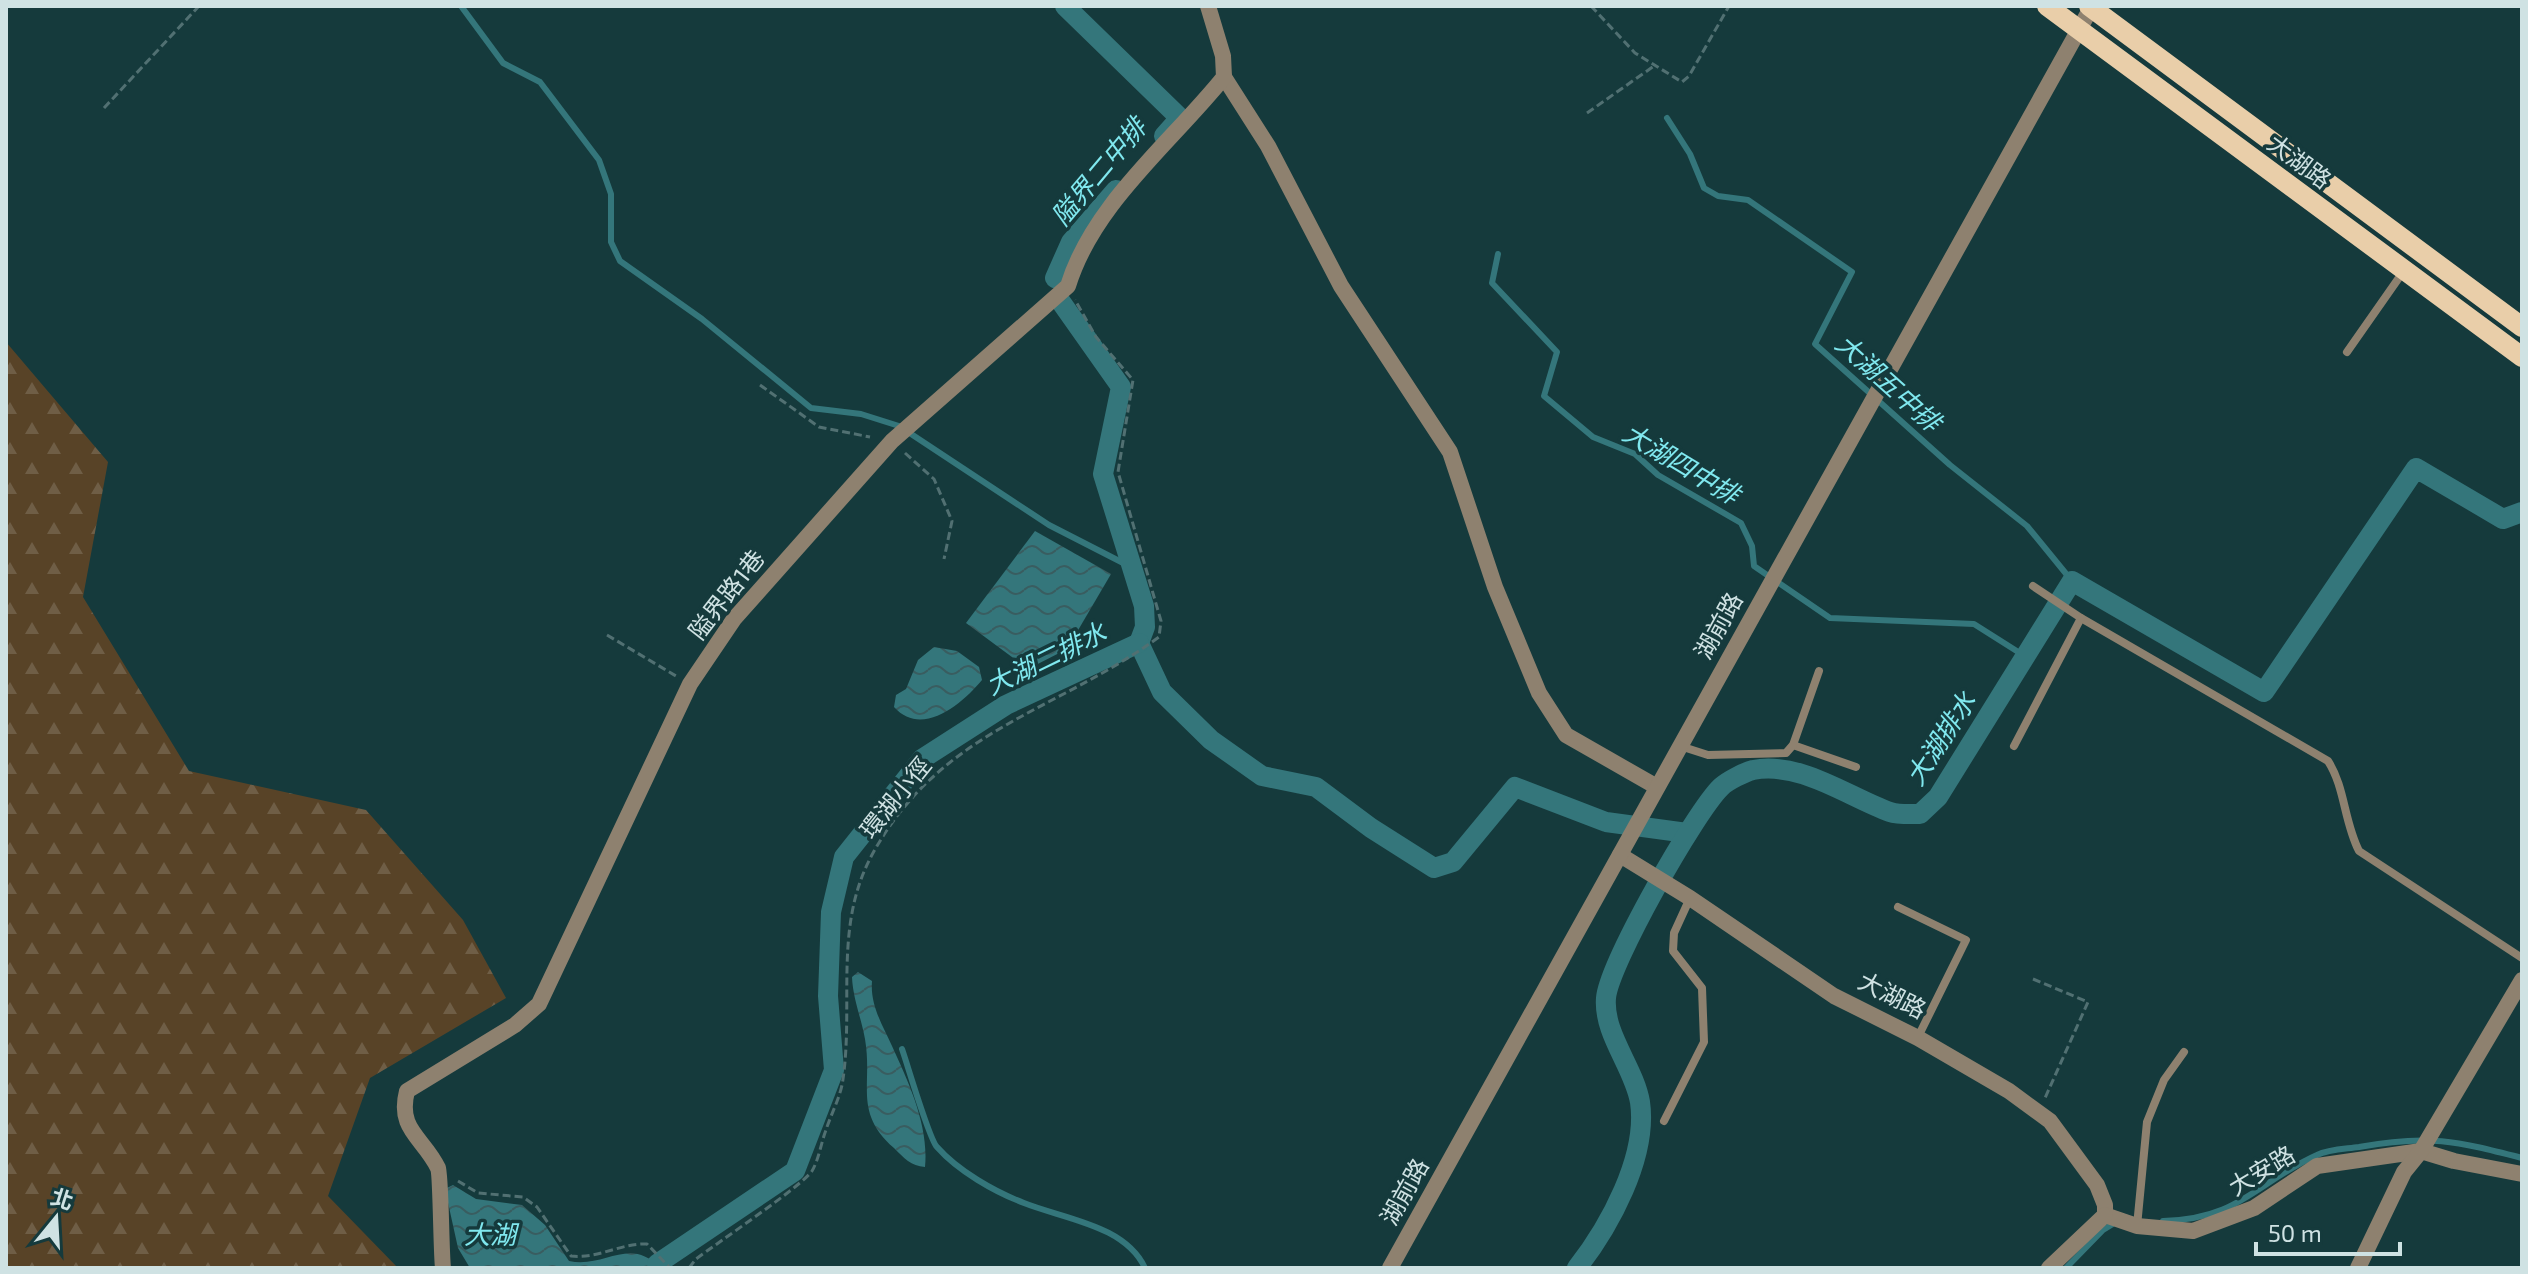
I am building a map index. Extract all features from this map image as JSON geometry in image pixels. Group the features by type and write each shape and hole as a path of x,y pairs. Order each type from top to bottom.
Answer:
{"main road":[{"name":"大湖路","path":"2047,6 2522,357"},
{"name":"大湖路","path":"2090,7 2522,327"}],"street":[{"path":"1208,6 1223,56 1224,77 1268,146 1341,286 1450,452 1495,587 1539,693 1566,735 1657,787"},
{"name":"湖前路","path":"1390,1268 2090,7"},
{"name":"隘界路1巷","path":"440,1170 411,1129 402,1109 407,1091 515,1025 539,1004 690,684 734,619 854,480 924,411 1068,286 1077,258 1124,190 1224,77"},
{"name":"大湖路","path":"1620,855 1690,898 1834,996 1918,1038 2009,1091 2038,1112 2050,1121 2097,1185 2105,1205 2105,1215"},
{"path":"2358,1268 2404,1172 2421,1151 2522,980"},
{"name":"大安路","path":"2105,1215 2137,1226 2193,1231 2254,1208 2317,1166 2421,1151 2454,1161 2522,1174"},
{"path":"440,1170 438,1226 443,1268"},
{"path":"2049,1268 2105,1215"}],"lane":[{"path":"2347,352 2403,271"},
{"path":"2033,586 2081,618 2328,761 2337,774 2347,828 2359,851 2522,958"},
{"path":"2014,746 2081,618"},
{"path":"1679,746 1708,755 1786,753 1793,745 1819,671"},
{"path":"1793,745 1856,767"},
{"path":"1664,1121 1704,1042 1702,988 1673,951 1674,933 1690,898"},
{"path":"1898,907 1966,940 1918,1038"},
{"path":"2137,1226 2147,1122 2164,1080 2184,1052"}],"path":[{"path":"104,108 199,6"},
{"path":"1591,6 1635,53 1682,82 1689,76 1729,6"},
{"path":"1587,113 1654,66"},
{"name":"環湖小徑","path":"689,1268 696,1259 811,1172 843,1080 849,919 861,876 875,850 912,800 948,762 1005,723 1089,681 1159,637 1161,621 1118,472 1133,380 1096,337 1068,286"},
{"path":"607,635 690,684"},
{"path":"2033,979 2088,1002 2038,1112"},
{"path":"440,1170 478,1193 523,1197 537,1207 571,1256 593,1256 636,1243 647,1244 670,1268"}],"green space":[{"path":"6,342 108,462 83,597 189,771 366,810 463,920 506,998 370,1078 328,1196 398,1268 6,1268"}],"water":[{"path":"1035,531 1111,574 1067,649 1028,669 966,623"},
{"path":"934,647 957,651 979,667 982,680 964,699 941,714 917,719 905,716 894,707 896,695 906,689 918,660"},
{"path":"858,972 872,981 878,1014 916,1105 924,1136 925,1167 905,1158 881,1135 873,1122 867,1097 865,1039 852,977"},
{"name":"大湖","path":"453,1185 476,1199 522,1205 545,1225 569,1261 594,1261 627,1253 649,1259 659,1268 470,1268 458,1248 445,1189"}],"waterway":[{"path":"461,6 503,63 540,82 599,160 611,194 611,242 620,261 702,319 811,408 861,414 899,426 1049,525 1131,567"},
{"name":"隘界二中排","path":"1065,6 1180,118 1164,136"},
{"name":"大湖五中排","path":"1667,118 1690,154 1704,188 1718,196 1748,200 1852,272 1815,344 1950,465 2027,526 2072,581"},
{"name":"隘界二中排","path":"1055,278 1071,242 1116,190"},
{"name":"大湖四中排","path":"1498,254 1492,283 1557,352 1544,396 1593,437 1635,454 1658,475 1741,523 1752,546 1754,566 1830,618 1974,624 2023,655"},
{"name":"隘界二中排","path":"1061,302 1121,387 1103,474 1144,606 1145,627 1139,643"},
{"name":"大湖排水","path":"1577,1268 1624,1190 1638,1145 1641,1123 1637,1089 1606,1011 1611,980 1637,923 1674,856 1692,826 1724,785 1753,770 1789,771 1824,782 1890,812 1920,814 1938,797 2072,581 2264,692 2416,468 2503,519 2522,512"},
{"name":"大湖二排水","path":"1139,643 1162,692 1211,740 1262,776 1316,787 1371,828 1434,868 1453,862 1515,787 1606,822 1687,833"},
{"name":"大湖二排水","path":"657,1264 795,1171 834,1070 828,996 831,912 844,857 922,759 1006,705 1139,643"},
{"path":"902,1049 933,1141 946,1156 1001,1193 1108,1233 1136,1254 1145,1268"},
{"path":"2163,1221 2189,1219 2229,1207 2296,1166 2332,1150 2423,1140 2478,1147 2522,1158"},
{"path":"2066,1268 2103,1230 2116,1222"}]}
